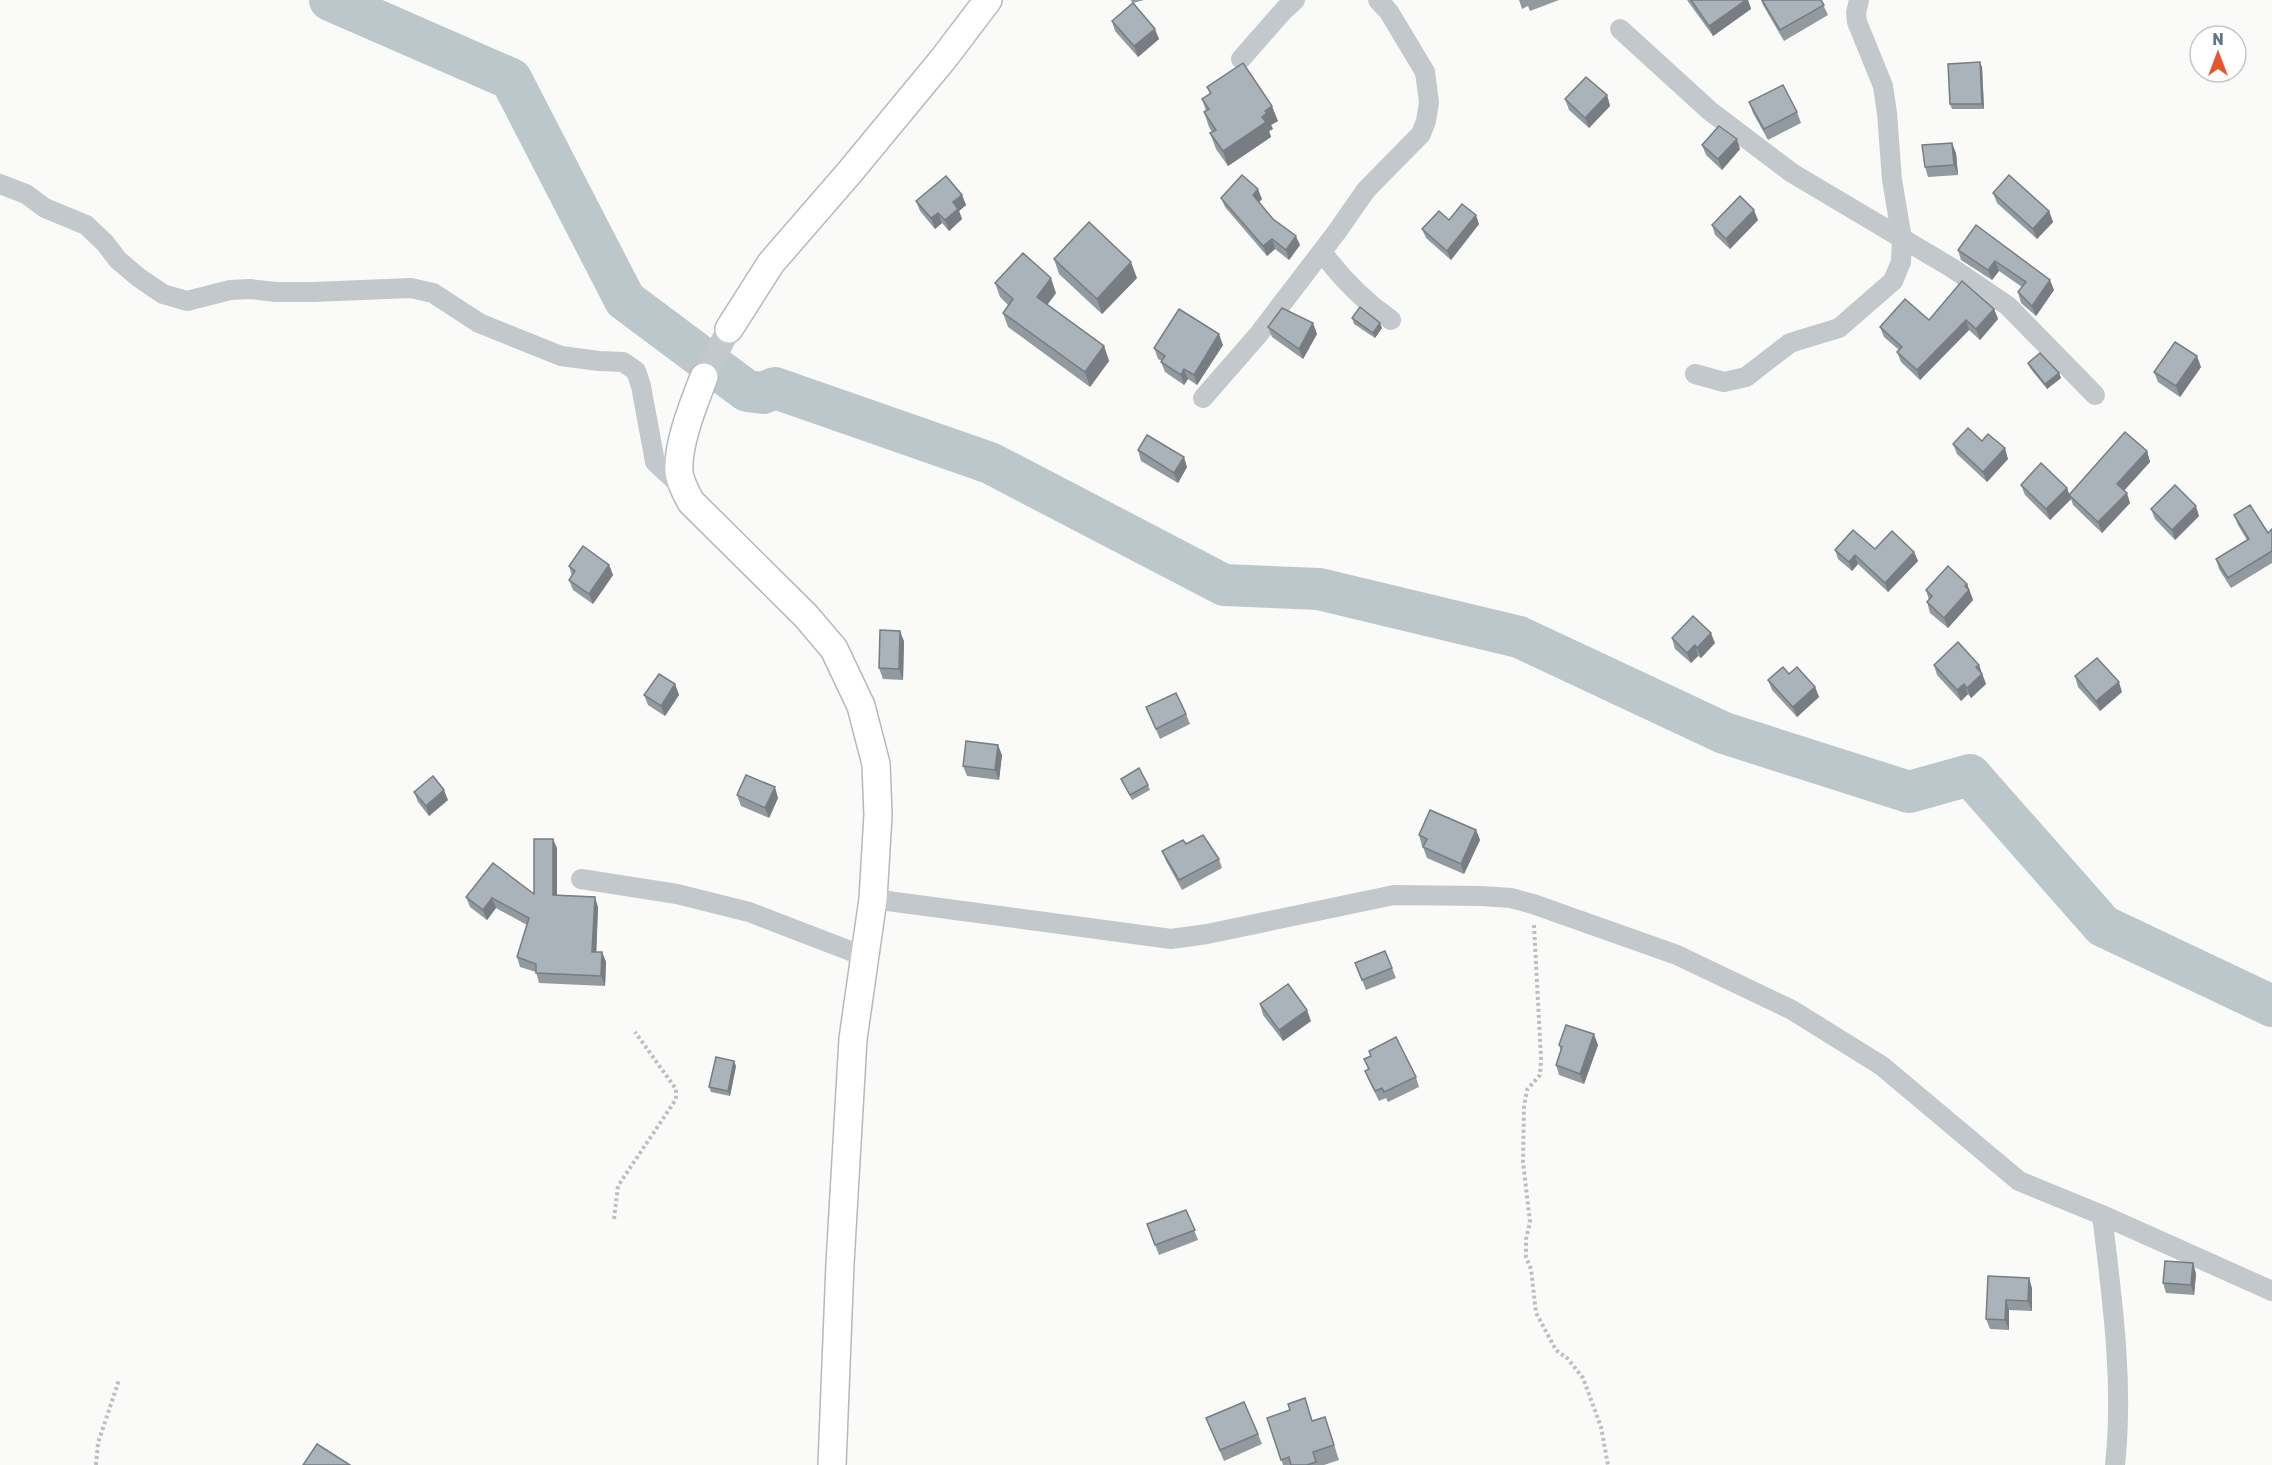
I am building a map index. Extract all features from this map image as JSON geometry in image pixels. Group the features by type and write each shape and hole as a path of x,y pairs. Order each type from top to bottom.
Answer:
{"main road":[{"path":"729,329 771,263 929,76 988,0"},
{"path":"704,377 689,414 682,445 679,472 685,490 691,502 806,616 834,650 856,697 876,764 878,815 873,899 853,1039 840,1264 832,1465"}],"street":[{"path":"1241,59 1295,0"},
{"path":"1203,398 1258,334 1322,252 1366,190 1421,134 1429,102 1425,72 1389,12 1378,0"},
{"path":"1695,374 1724,382 1746,377 1790,343 1839,327 1893,281 1901,262 1902,239 1892,180 1887,113 1883,86 1857,22 1856,13 1859,0"},
{"path":"1620,29 1710,111 1792,173 1952,268 2008,306 2094,396"},
{"path":"0,184 26,194 45,208 86,225 105,243 118,260 138,277 163,294 186,301 230,290 313,292 411,288 433,293 479,323 561,356 599,362 623,362 636,371 641,386 655,462 685,490"},
{"path":"1322,252 1351,287 1391,320"},
{"path":"704,377 729,329"},
{"path":"581,879 677,894 749,912 866,957"},
{"path":"873,899 1171,939 1206,934 1394,895 1481,896 1511,898 1533,904 1677,955 1792,1010 1882,1066 2019,1181 2102,1215 2272,1291"},
{"path":"2102,1215 2115,1326 2119,1411 2115,1465"}],"path":[{"path":"1533,904 1540,1075 1527,1090 1524,1107 1523,1162 1530,1222 1526,1239 1526,1257 1531,1269 1536,1313 1556,1350 1568,1359 1582,1378 1601,1426 1608,1465"},
{"path":"614,1219 618,1186 676,1099 676,1089 635,1032"},
{"path":"96,1465 99,1443 118,1380"}],"building":[{"path":"1691,0 1746,0 1709,26"},
{"path":"1762,0 1821,0 1824,5 1780,30"},
{"path":"1133,3 1155,29 1134,46 1112,21"},
{"path":"1980,62 1982,104 1950,104 1948,64"},
{"path":"1243,63 1272,106 1265,111 1267,113 1262,117 1266,122 1223,151 1210,133 1216,130 1204,112 1209,109 1202,99 1211,93 1207,87"},
{"path":"1586,77 1607,95 1585,118 1565,99"},
{"path":"1783,85 1797,112 1764,129 1749,102"},
{"path":"1719,126 1737,139 1718,159 1702,145"},
{"path":"1952,143 1954,165 1925,167 1922,145"},
{"path":"1242,175 1258,189 1253,195 1273,219 1296,236 1286,250 1272,239 1263,246 1221,198"},
{"path":"2009,175 2049,211 2033,229 1993,193"},
{"path":"946,176 962,195 953,202 958,209 945,220 938,213 931,218 916,201"},
{"path":"1740,196 1754,210 1726,239 1712,225"},
{"path":"1462,204 1476,215 1447,251 1422,229 1439,211 1449,220"},
{"path":"1089,222 1131,262 1097,299 1054,259"},
{"path":"1976,225 2050,280 2032,306 2018,292 2026,282 1995,261 1988,270 1958,250"},
{"path":"1023,253 1051,278 1037,297 1104,346 1085,372 1003,313 1013,299 995,283"},
{"path":"1962,281 1994,309 1976,329 1966,320 1917,370 1897,352 1902,347 1880,327 1905,299 1929,320"},
{"path":"1360,307 1380,323 1373,333 1352,318"},
{"path":"1282,308 1313,323 1299,349 1268,327"},
{"path":"1179,309 1219,334 1194,375 1184,369 1181,375 1161,362 1165,356 1154,348"},
{"path":"2175,342 2197,356 2176,386 2154,372"},
{"path":"2040,353 2059,373 2045,384 2028,363"},
{"path":"1968,428 1982,441 1988,434 2005,448 1983,472 1953,444"},
{"path":"2125,432 2147,451 2117,484 2127,493 2098,522 2069,495"},
{"path":"1147,435 1184,457 1174,473 1138,450"},
{"path":"2041,463 2067,488 2046,509 2021,485"},
{"path":"2175,485 2196,506 2172,530 2151,509"},
{"path":"2250,505 2268,533 2272,529 2272,551 2228,578 2216,559 2249,539 2234,515"},
{"path":"1853,530 1875,549 1892,531 1914,552 1885,583 1855,555 1849,562 1835,550"},
{"path":"583,546 609,565 589,594 569,580 575,571 569,566"},
{"path":"1948,566 1967,584 1965,586 1969,590 1944,618 1927,602 1932,596 1926,590"},
{"path":"1693,616 1711,633 1697,648 1695,645 1687,653 1672,638"},
{"path":"880,630 900,631 899,669 879,668"},
{"path":"1958,642 1979,665 1976,667 1982,674 1967,688 1964,684 1957,690 1934,665"},
{"path":"2097,658 2119,682 2096,701 2075,676"},
{"path":"1783,667 1789,674 1797,667 1815,687 1793,707 1768,680"},
{"path":"659,674 675,684 661,706 644,695"},
{"path":"1176,693 1186,714 1156,729 1146,707"},
{"path":"966,741 998,745 995,770 963,766"},
{"path":"1139,768 1148,785 1130,795 1121,779"},
{"path":"746,775 775,787 765,808 737,795"},
{"path":"433,776 444,790 426,806 414,792"},
{"path":"1430,810 1476,830 1461,864 1423,847 1427,839 1419,835"},
{"path":"1203,835 1219,859 1179,880 1162,851 1183,840 1186,844"},
{"path":"534,839 553,839 553,895 595,897 592,952 602,952 601,976 536,973 536,964 517,957 529,918 492,898 483,910 466,897 493,863 534,894"},
{"path":"1385,951 1392,968 1362,980 1355,963"},
{"path":"1288,984 1307,1010 1279,1030 1260,1004"},
{"path":"1566,1025 1594,1034 1580,1074 1556,1065 1562,1047 1559,1045"},
{"path":"1396,1037 1416,1077 1384,1092 1382,1088 1375,1091 1365,1071 1369,1069 1364,1059 1371,1056 1369,1051"},
{"path":"716,1057 734,1061 728,1091 709,1087"},
{"path":"1186,1210 1195,1230 1155,1245 1147,1224"},
{"path":"2165,1261 2193,1263 2191,1285 2163,1283"},
{"path":"1988,1276 2029,1278 2028,1301 2006,1300 2005,1320 1986,1319"},
{"path":"1305,1398 1312,1421 1325,1417 1334,1445 1313,1452 1316,1462 1307,1465 1291,1465 1289,1457 1281,1460 1267,1418 1290,1410 1288,1404"},
{"path":"1244,1402 1258,1434 1220,1450 1206,1418"},
{"path":"317,1444 350,1465 303,1465"}],"waterway":[{"path":"330,0 511,79 625,300 747,391 763,393 775,388 990,463 1224,585 1319,589 1519,637 1724,733 1909,792 1970,775 2103,926 2272,1006"}]}
